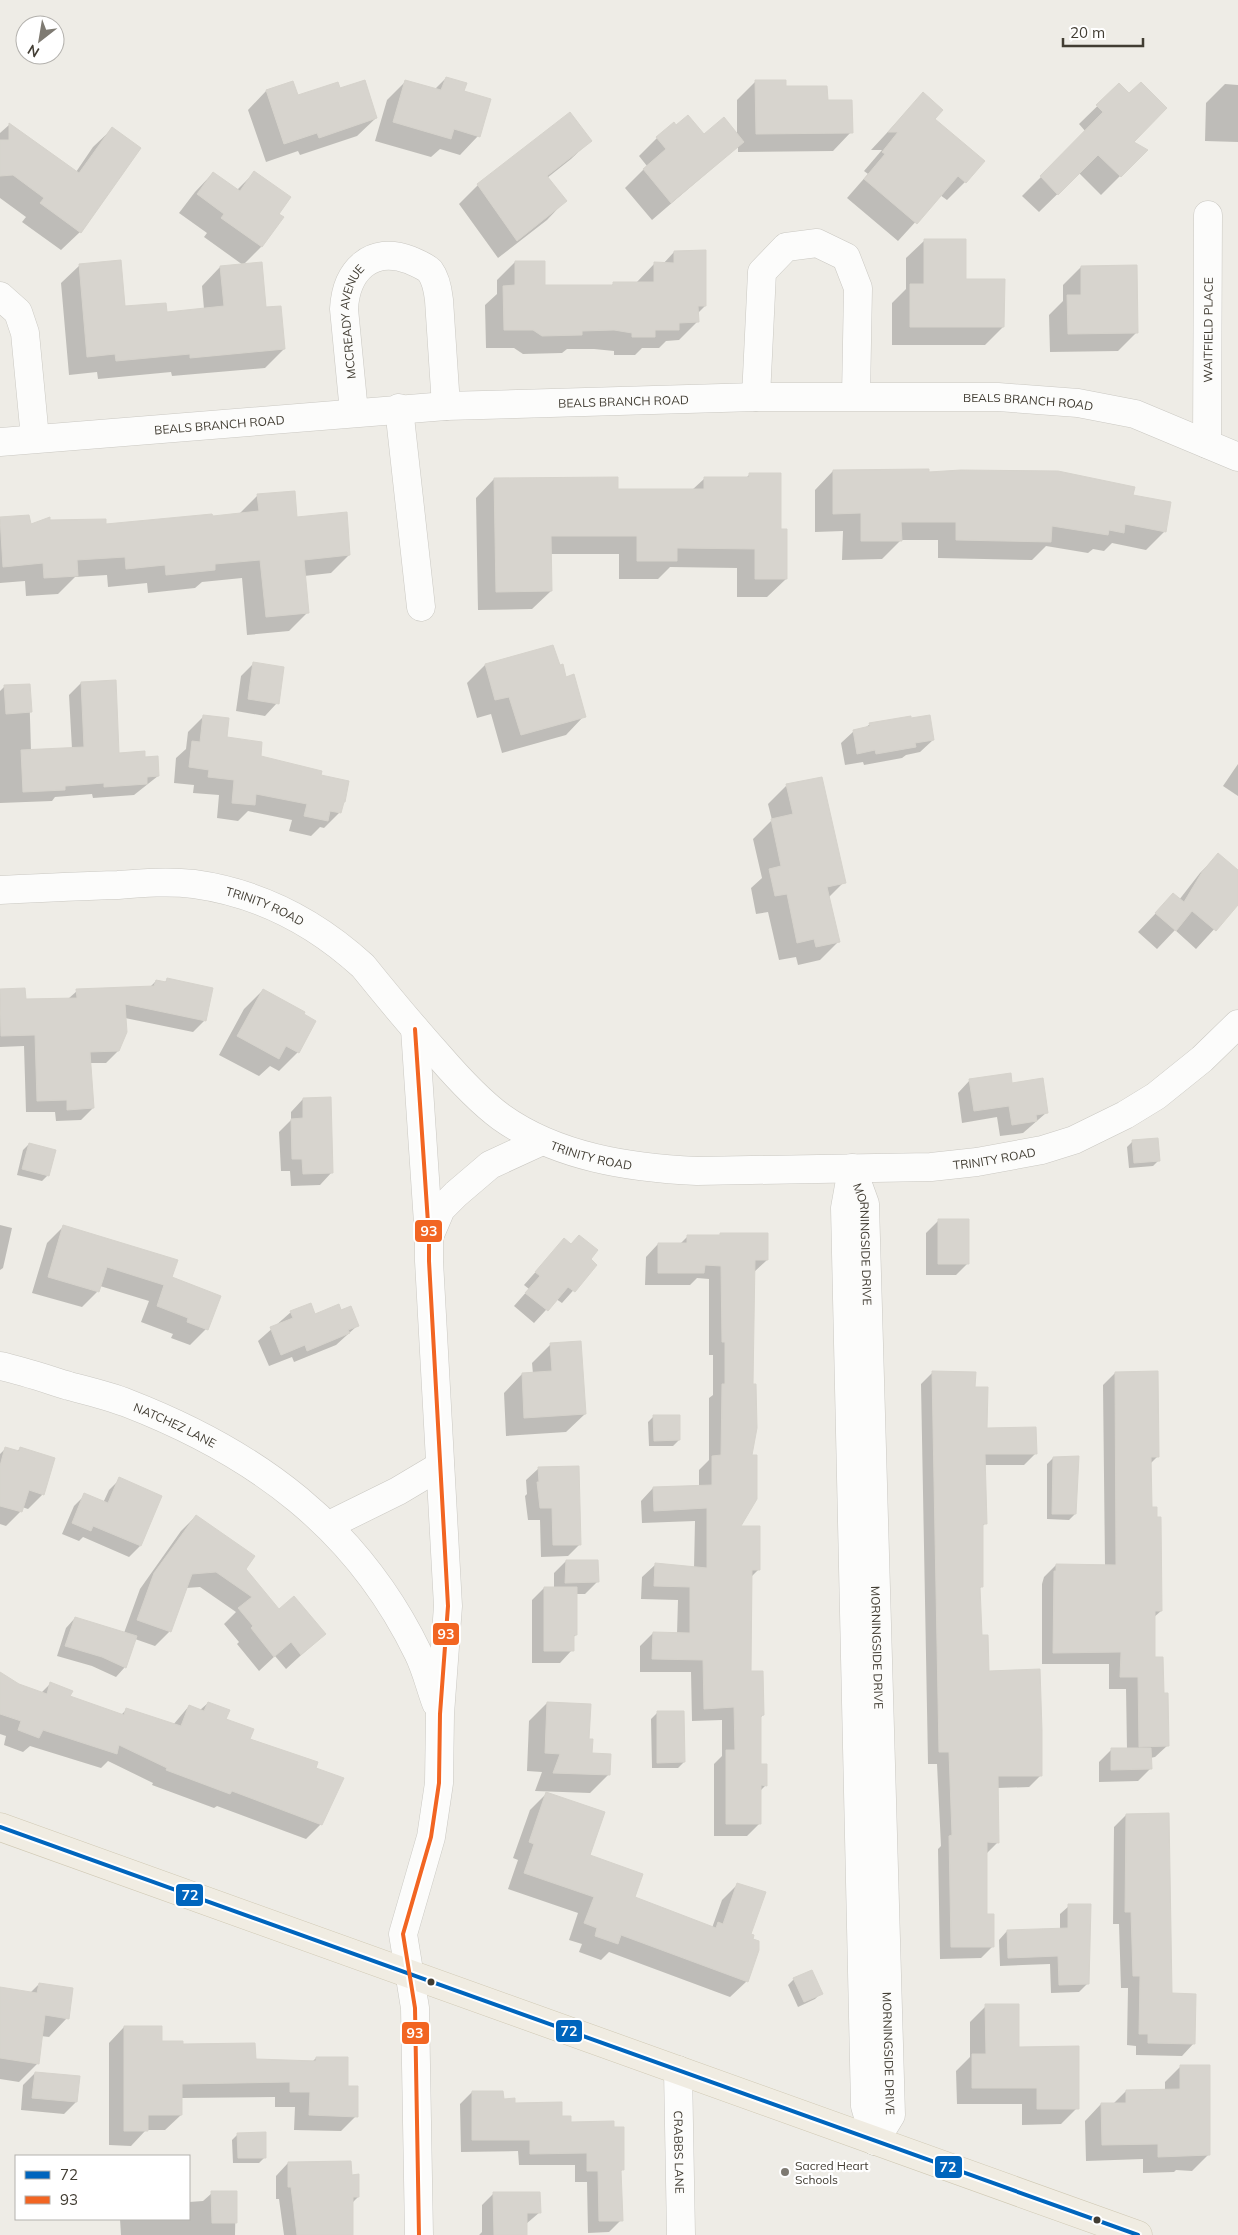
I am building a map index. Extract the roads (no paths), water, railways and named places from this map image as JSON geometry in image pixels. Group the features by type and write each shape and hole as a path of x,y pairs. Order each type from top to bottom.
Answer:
{"main road":[{"path":"0,1827 1138,2235"}],"street":[{"name":"WAITFIELD PLACE","path":"1207,444 1208,215"},
{"path":"756,397 762,272 786,247 817,243 846,257 858,288 856,396"},
{"name":"MCCREADY AVENUE","path":"354,412 344,309 345,293 352,276 363,264 379,256 400,256 420,264 430,271 436,283 439,300 446,406"},
{"path":"0,296 18,312 25,333 35,438"},
{"name":"BEALS BRANCH ROAD","path":"0,442 399,408 756,397 998,397 1078,403 1135,414 1238,457"},
{"path":"399,408 421,607"},
{"name":"TRINITY ROAD","path":"0,890 170,882 226,890 256,898 303,920 344,949 363,966 467,1088 502,1117 542,1141 615,1162 665,1170 931,1167 977,1162 1042,1150 1074,1140 1125,1115 1156,1096 1202,1059 1238,1024"},
{"path":"415,1029 429,1238 428,1261 448,1606 440,1714 439,1783 431,1837 403,1934 415,2008 419,2235"},
{"path":"429,1238 441,1209 456,1194 490,1165 542,1141"},
{"name":"MORNINGSIDE DRIVE","path":"852,1168 865,1204 891,2115 875,2141"},
{"name":"NATCHEZ LANE","path":"0,1366 126,1403 190,1430 245,1460 277,1481 329,1525 348,1545 392,1608 419,1654 440,1714"},
{"path":"329,1525 398,1491 440,1466"},
{"name":"CRABBS LANE","path":"678,2070 681,2235"}],"place":[{"name":"Sacred Heart Schools","path":"785,2172"}]}
